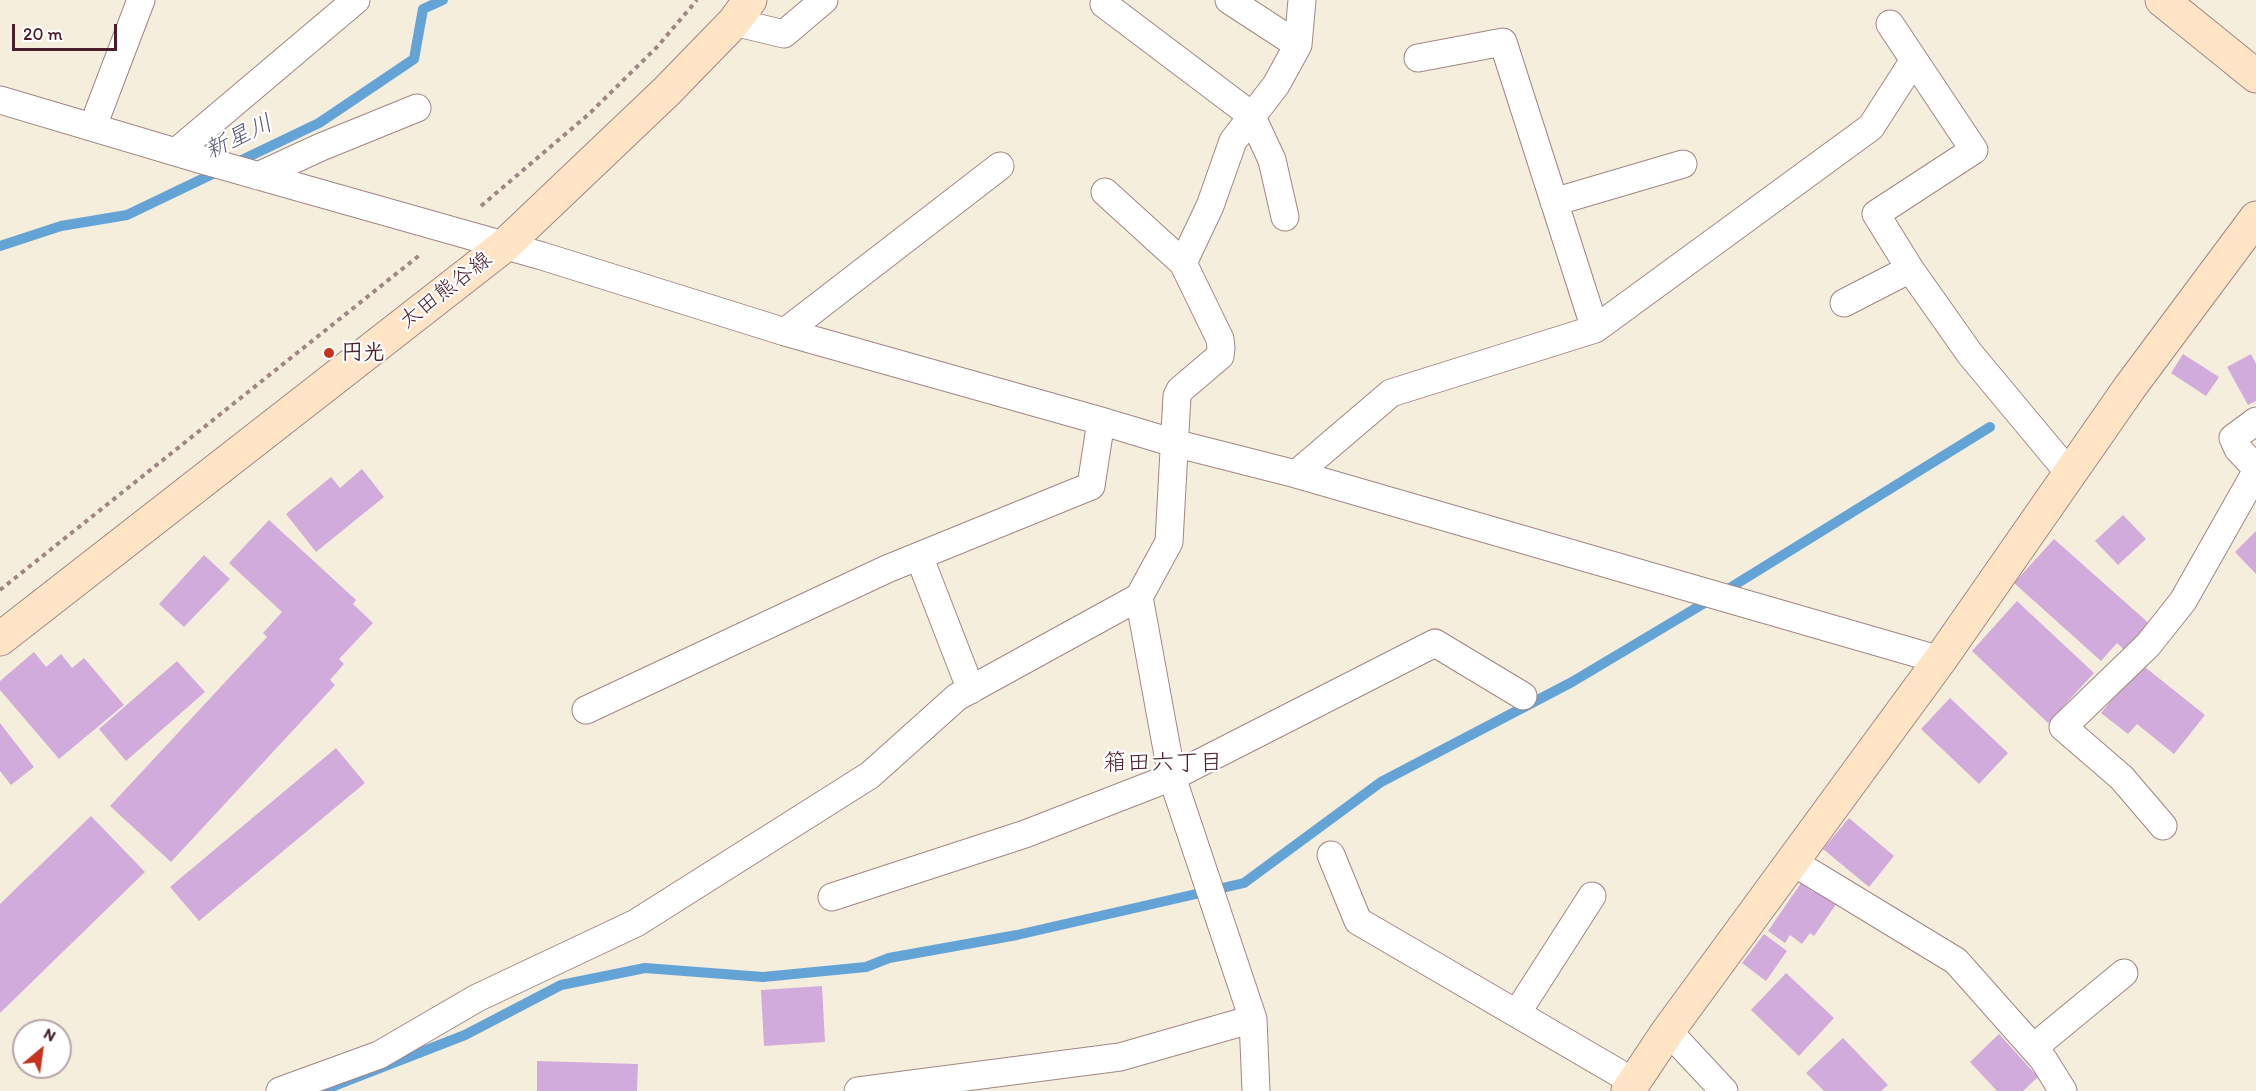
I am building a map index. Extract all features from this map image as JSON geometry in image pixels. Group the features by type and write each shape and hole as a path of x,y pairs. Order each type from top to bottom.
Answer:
{"street":[{"path":"93,126 141,0"},
{"path":"187,155 356,0"},
{"path":"742,11 784,34 824,0"},
{"path":"1229,0 1298,45"},
{"path":"1183,263 1210,206 1233,141 1276,85 1298,45 1302,0"},
{"path":"2162,0 2256,76"},
{"path":"1104,4 1251,115 1272,160 1285,217"},
{"name":"太田熊谷線","path":"0,639 504,246 667,91 742,11"},
{"path":"1890,24 1974,150 1876,214 1910,269 1970,354 2070,474"},
{"path":"1418,58 1503,42 1595,329"},
{"path":"1296,474 1391,393 1595,329 1871,127 1914,60"},
{"path":"0,100 504,246 785,332 1174,443 1296,474 1940,660"},
{"path":"257,175 417,108"},
{"path":"1554,202 1683,164"},
{"path":"785,332 1000,166"},
{"path":"280,1091 379,1055 477,998 636,923 870,775 957,697 1139,597 1169,542 1177,396 1180,390 1220,356 1221,348 1220,339 1183,263 1105,192"},
{"path":"1331,855 1358,921 1517,1013 1631,1086 1668,1031 1940,660 2070,474 2256,218"},
{"path":"1844,303 1910,269"},
{"path":"586,710 919,556 1091,486 1101,421"},
{"path":"2163,826 2122,778 2063,727 2148,645 2183,601 2256,470 2238,449 2233,438 2256,421"},
{"path":"919,556 971,690"},
{"path":"1139,597 1172,777 1253,1019 1256,1091"},
{"path":"832,897 1024,834 1172,777 1435,643 1523,696"},
{"path":"1792,861 1956,960 2033,1048 2063,1091"},
{"path":"1517,1013 1592,896"},
{"path":"2033,1048 2124,973"},
{"path":"858,1091 1120,1057 1253,1019"},
{"path":"1668,1031 1724,1091"}],"path":[{"path":"510,181 597,106 657,47 697,0"},
{"path":"0,590 384,284"}],"building":[{"path":"2183,354 2219,377 2206,396 2171,373"},
{"path":"2251,354 2256,364 2256,401 2248,405 2227,367"},
{"path":"362,469 384,497 316,552 286,514 331,477 340,488"},
{"path":"2123,515 2146,539 2118,565 2095,541"},
{"path":"269,520 356,600 353,604 373,623 339,659 344,664 330,680 335,685 171,862 110,806 267,637 263,633 282,612 229,563"},
{"path":"2256,531 2256,574 2235,552"},
{"path":"2054,539 2152,626 2128,653 2117,643 2101,661 2014,583"},
{"path":"204,555 230,579 184,627 159,604"},
{"path":"2017,601 2094,673 2048,723 1972,651"},
{"path":"34,652 46,667 61,654 72,668 84,658 124,705 59,759 0,690 0,681"},
{"path":"177,661 205,692 126,761 99,729"},
{"path":"2141,664 2205,715 2174,754 2137,724 2128,734 2101,713"},
{"path":"1950,698 2008,753 1979,784 1921,729"},
{"path":"0,723 34,767 11,785 0,771"},
{"path":"336,748 365,783 199,921 170,887"},
{"path":"91,816 145,872 0,1013 0,904"},
{"path":"1849,818 1894,856 1869,887 1823,849"},
{"path":"1801,883 1813,892 1818,885 1839,900 1814,936 1810,933 1802,944 1790,935 1785,943 1768,931"},
{"path":"1764,934 1787,951 1766,981 1742,963"},
{"path":"1786,973 1834,1018 1799,1056 1751,1010"},
{"path":"822,986 825,1042 764,1046 761,990"},
{"path":"1999,1034 2038,1077 2023,1091 1997,1091 1970,1062"},
{"path":"1843,1038 1888,1085 1881,1091 1824,1091 1806,1073"},
{"path":"537,1061 638,1064 637,1091 537,1091"}],"waterway":[{"name":"新星川","path":"0,246 61,226 127,215 319,123 414,59 423,9 443,0"},
{"path":"321,1091 465,1035 561,985 645,968 763,977 866,967 889,958 1017,935 1244,883 1381,782 1572,682 1733,586 1990,427"}],"place":[{"name":"円光","path":"329,353"}],"district":[{"name":"箱田六丁目","path":"1163,764"}]}
